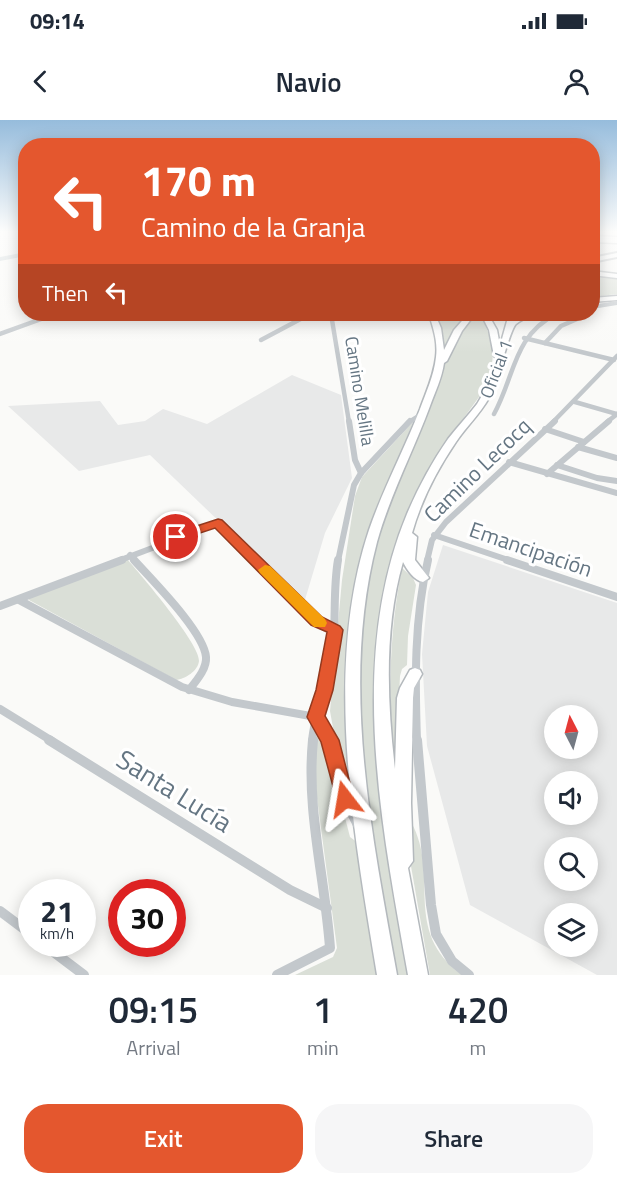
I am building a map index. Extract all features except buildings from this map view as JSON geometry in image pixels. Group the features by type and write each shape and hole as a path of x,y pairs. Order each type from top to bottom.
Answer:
{"highway":[{"path":"600,273 617,276"},
{"path":"600,298 617,296"},
{"path":"435,321 441,348 438,373"},
{"path":"387,975 356,760 354,669 357,615 374,533 438,373 458,330 465,321"},
{"path":"488,321 493,330 498,353 497,363"},
{"path":"418,975 401,886 387,779 383,668 394,572 408,524 419,500 451,442 484,400 491,385 511,321"},
{"path":"509,330 516,321"},
{"path":"419,500 420,510 407,557 411,568 424,572"},
{"path":"401,886 405,871 402,803 405,698 407,688 415,674"}],"street":[{"path":"600,306 617,303"},
{"path":"0,333 35,321"},
{"path":"261,340 297,321"},
{"name":"Camino Melilla","path":"332,321 355,460 361,473"},
{"name":"Oficial 1","path":"494,414 503,399 524,338 542,321"},
{"path":"545,343 558,328 571,321"},
{"path":"524,338 616,358"},
{"name":"Camino Lecocq","path":"470,975 452,961 436,934 431,905 417,763 415,674 424,572 434,535 575,402 616,358"},
{"path":"575,402 617,414"},
{"name":"Camino Melilla","path":"277,975 330,948 327,908 311,800 311,757 316,717 325,690 335,630 335,578 352,491 361,473 412,418 422,414"},
{"path":"547,474 617,414"},
{"path":"545,429 584,442"},
{"path":"578,447 617,458"},
{"path":"509,462 617,493"},
{"path":"557,465 597,478 617,480"},
{"path":"0,606 213,523 220,524 317,621 335,630"},
{"name":"Emancipación","path":"434,535 617,597"},
{"path":"130,555 196,633 204,648 206,656 204,666 189,690"},
{"path":"19,600 189,690 232,702 316,717 330,740 351,816 365,834"},
{"name":"Santa Lucía","path":"0,709 290,890 327,908"},
{"path":"0,911 18,924"},
{"path":"60,957 84,975"}],"shaded area":[{"path":"600,275 617,277 617,294 600,296"},
{"path":"438,321 461,321 444,349 442,331"},
{"path":"469,321 484,321 491,340 493,355 491,371 479,397 436,456 409,507 391,559 379,630 410,975 395,975 369,817 363,763 360,656 365,603 379,535 390,504 437,383"},
{"path":"292,375 341,395 352,478 325,533 304,603 150,455 79,471 8,406 100,401 118,425 145,421 163,409 207,424"},
{"path":"413,422 369,533 352,604 346,677 351,802 337,750 330,711 342,580 355,496 362,477"},
{"path":"443,545 617,603 617,975 597,975 564,957 598,957 598,903 544,903 544,946 470,905 427,746 422,654 428,592"},
{"path":"127,559 181,626 197,653 198,665 183,678 176,680 29,600 30,597"},
{"path":"402,568 413,578 416,585 408,636 407,665 402,669 400,676 395,779 390,699 394,621"},
{"path":"318,728 333,771 350,837 358,843 377,975 295,975 333,957 337,948 314,776"},
{"path":"411,822 419,842 423,862 427,921 433,940 444,958 462,975 430,975 408,849"}],"slow traffic":[{"path":"265,570 319,623"}],"route":[{"path":"176,537 213,523 220,524 317,621 335,630 325,690 316,717 330,740 345,799"}]}
